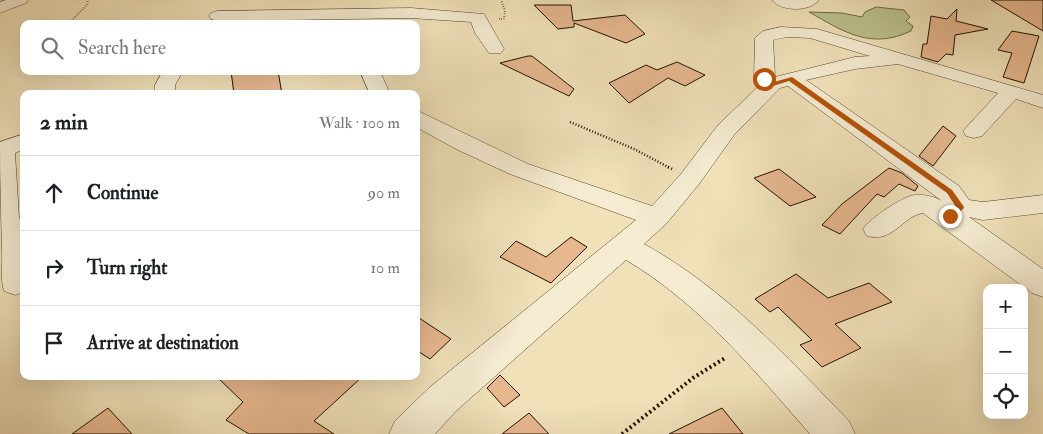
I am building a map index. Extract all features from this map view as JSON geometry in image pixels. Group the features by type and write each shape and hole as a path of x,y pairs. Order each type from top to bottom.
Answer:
{"street":[{"path":"0,8 20,0"},
{"path":"213,20 232,0"},
{"path":"780,0 796,5 811,0"},
{"path":"213,20 341,20 442,14 478,18 484,33 495,49"},
{"path":"895,58 855,63 782,81 764,79 764,38 771,34 785,31 811,33 1012,91 1043,102"},
{"path":"165,90 171,75"},
{"path":"372,75 378,90"},
{"path":"409,434 443,399 656,218 690,179 726,130 782,81"},
{"path":"782,81 943,186 950,192 955,212 1043,285"},
{"path":"974,131 1012,91"},
{"path":"420,119 462,144 520,169 631,207 656,218"},
{"path":"11,145 2,152 5,219 11,226 17,242 15,283"},
{"path":"877,229 916,204 955,212 1043,204"},
{"path":"625,246 670,273 716,310 754,346 835,434"}],"path":[{"path":"72,20 87,4 88,0"},
{"path":"501,0 505,11 504,19"},
{"path":"570,122 634,149 690,179"},
{"path":"622,434 693,378 723,359 754,346"}],"green space":[{"path":"876,7 904,10 910,17 906,21 913,26 911,31 883,39 870,39 846,32 809,12 842,13 862,17 865,12"}],"building":[{"path":"991,0 1043,0 1043,31"},
{"path":"534,5 571,5 573,21 625,15 645,34 626,43 574,23 574,27 558,29"},
{"path":"957,9 956,21 988,29 955,35 953,55 946,54 938,62 921,57 923,44 927,44 931,16 947,19"},
{"path":"1012,31 1039,36 1024,83 1003,77 1012,53 998,50"},
{"path":"532,56 574,89 569,96 500,63"},
{"path":"677,62 705,75 685,86 668,78 629,103 609,83 646,65 657,70"},
{"path":"232,75 279,75 281,90 233,90"},
{"path":"943,126 956,136 933,166 919,156"},
{"path":"889,168 902,173 918,186 915,191 899,184 884,197 877,194 840,234 822,225 842,204"},
{"path":"779,169 816,197 790,206 754,178"},
{"path":"571,237 587,247 551,283 500,257 516,241 546,257"},
{"path":"796,274 828,298 869,283 892,302 835,324 861,348 822,367 800,345 812,340 778,307 770,312 755,299"},
{"path":"420,319 451,339 430,359 420,353"},
{"path":"500,375 520,395 504,407 487,388"},
{"path":"220,380 359,380 314,421 334,434 249,434 226,420 243,402"},
{"path":"108,408 132,434 72,434"},
{"path":"722,408 743,434 669,434"},
{"path":"529,413 549,434 502,434"}],"route":[{"path":"764,79 773,84 790,78 858,128 915,166 950,192 960,207 950,216"}]}
